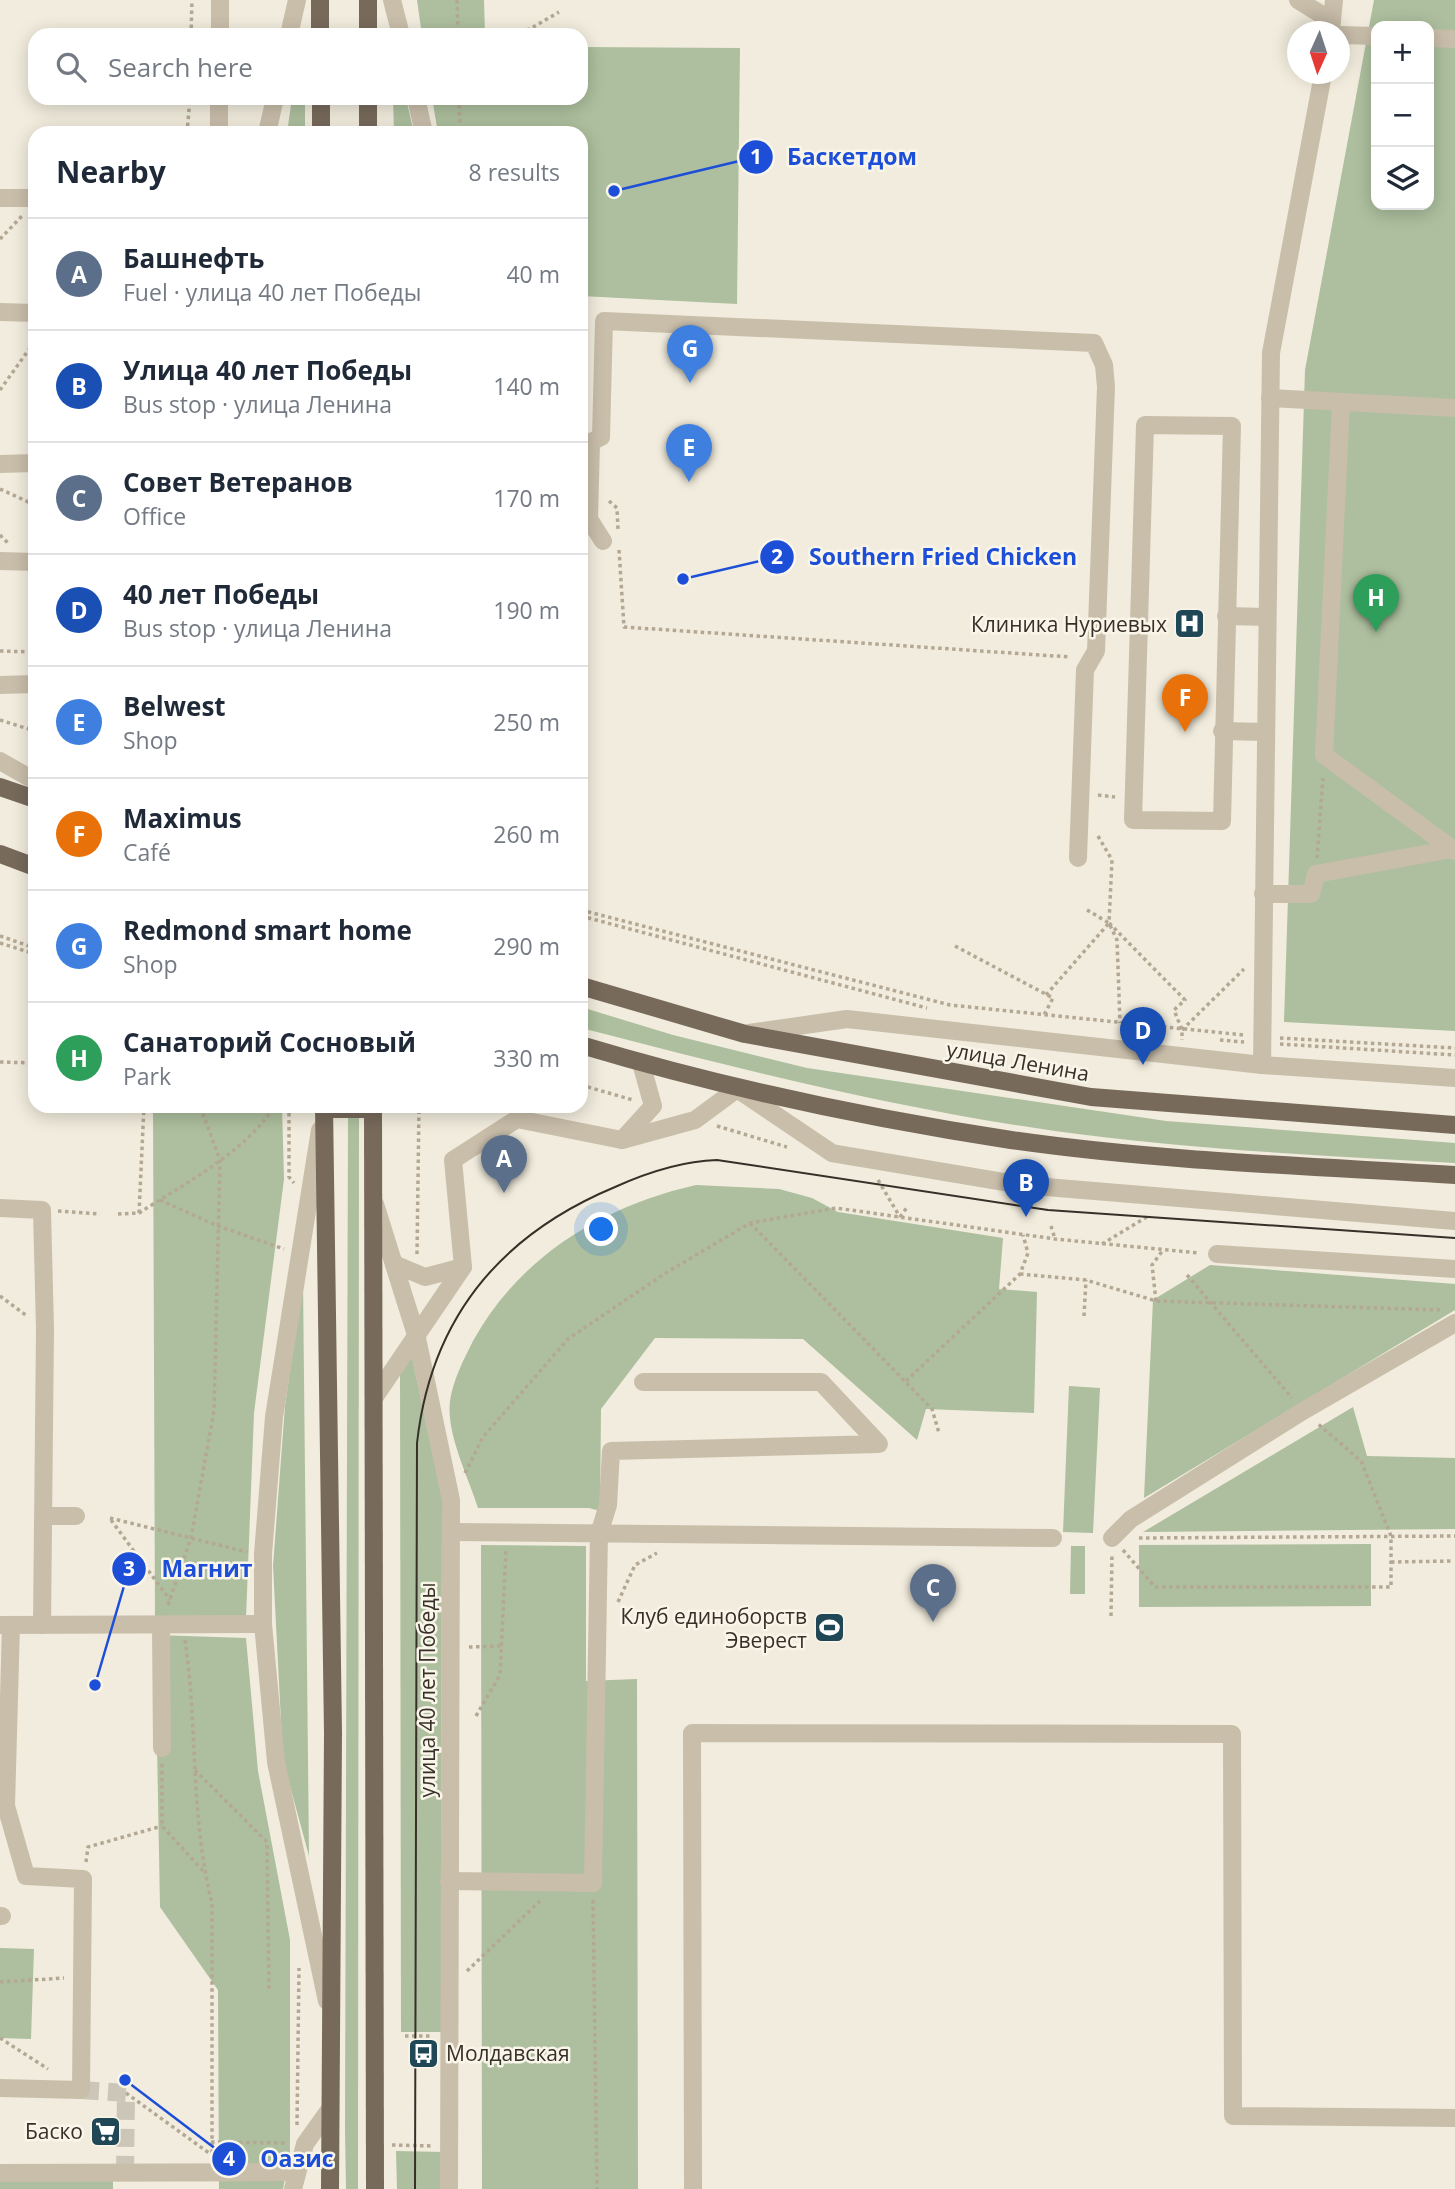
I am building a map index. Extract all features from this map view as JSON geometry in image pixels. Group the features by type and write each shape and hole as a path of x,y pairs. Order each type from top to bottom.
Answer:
{"main road":[{"path":"320,0 320,28"},
{"path":"368,0 368,28"},
{"path":"321,105 321,126"},
{"path":"368,105 368,126"},
{"path":"0,787 28,797"},
{"path":"0,854 28,864"},
{"name":"улица Ленина","path":"588,988 746,1034 1091,1097 1455,1125"},
{"path":"588,1047 737,1088 1011,1140 1227,1161 1455,1175"},
{"path":"324,1113 332,1733 330,2189"},
{"name":"улица 40 лет Победы","path":"373,1113 376,2189"}],"street":[{"path":"220,0 220,28"},
{"path":"291,28 297,0"},
{"path":"392,0 399,28"},
{"path":"1298,0 1324,21"},
{"path":"1334,0 1334,21"},
{"path":"1350,32 1371,35"},
{"path":"1434,38 1455,39"},
{"path":"1262,1065 1270,353 1321,84"},
{"path":"219,105 219,126"},
{"path":"269,126 273,105"},
{"path":"418,105 422,126"},
{"path":"0,198 28,204"},
{"path":"0,312 28,313"},
{"path":"588,505 591,442 601,437 604,321 1094,343 1104,365 1106,387 1096,651 1092,662 1084,670 1078,858"},
{"path":"1270,398 1455,408"},
{"path":"1341,403 1324,755 1454,850"},
{"path":"1145,425 1232,426 1226,616 1222,821 1133,820 1145,425"},
{"path":"0,464 28,463"},
{"path":"588,521 613,541"},
{"path":"0,561 28,562"},
{"path":"1226,616 1267,617"},
{"path":"0,685 28,684"},
{"path":"1222,731 1265,732"},
{"path":"0,761 28,777"},
{"path":"1263,894 1311,894 1316,874 1454,850"},
{"path":"0,861 28,866"},
{"path":"746,1034 847,1019 1262,1065 1455,1078"},
{"path":"622,1140 653,1106 641,1063"},
{"path":"374,1398 463,1267 453,1160 517,1119 622,1140 695,1120 737,1088 832,1153 1022,1185 1455,1221"},
{"path":"323,1113 274,1417 264,1554 263,1624 276,1762 331,2018"},
{"name":"улица 40 лет Победы","path":"374,1201 417,1338 451,1500 449,2189"},
{"path":"0,1208 42,1210 45,1329 43,1625"},
{"path":"1217,1254 1455,1269"},
{"path":"394,1264 425,1277 463,1267"},
{"path":"1112,1538 1131,1519 1303,1411 1455,1322"},
{"path":"449,1881 593,1884 599,1534 608,1504 611,1451 879,1444 821,1382 643,1382"},
{"path":"44,1516 76,1516"},
{"path":"451,1532 1052,1538"},
{"path":"0,2088 81,2090 83,1879 26,1876 3,1806 5,1625 263,1624"},
{"path":"161,1626 162,1748"},
{"path":"693,2189 692,1733 1232,1734 1233,2116 1455,2118"},
{"path":"0,2173 212,2163 295,2180 305,2144 330,2109"}],"path":[{"path":"191,28 192,0"},
{"path":"457,0 458,28"},
{"path":"532,28 559,12"},
{"path":"188,126 189,105"},
{"path":"459,105 460,126"},
{"path":"0,239 28,208"},
{"path":"0,390 28,351"},
{"path":"0,489 28,502"},
{"path":"590,495 603,496 617,508 613,541 624,627 1068,657 1092,662"},
{"path":"0,651 28,652"},
{"path":"0,720 28,729"},
{"path":"1316,874 1324,755"},
{"path":"1096,783 1096,807"},
{"path":"1095,831 1112,860 1109,923 1117,940 1120,1024"},
{"path":"1087,910 1109,923 1185,1000 1174,1010 1182,1037"},
{"path":"588,912 950,1005 1262,1040 1455,1055"},
{"path":"588,918 939,1011"},
{"path":"1046,995 1109,923"},
{"path":"0,936 28,946"},
{"path":"0,943 28,952"},
{"path":"955,946 1053,999 1043,1017"},
{"path":"1182,1030 1263,950"},
{"path":"1169,1035 1196,1038"},
{"path":"1209,1039 1455,1048"},
{"path":"1,1063 28,1063"},
{"path":"588,1087 653,1106"},
{"path":"139,1213 144,1113"},
{"path":"161,1626 191,1538 214,1411 220,1160 203,1113"},
{"path":"118,1214 139,1213 220,1160 268,1113"},
{"path":"289,1113 289,1177 308,1198"},
{"path":"416,1273 419,1113"},
{"path":"695,1120 796,1150"},
{"path":"872,1172 900,1217"},
{"path":"1101,1244 1152,1214 1156,1198"},
{"path":"160,1200 218,1226 284,1249"},
{"path":"900,1217 908,1206"},
{"path":"451,1500 483,1437 568,1339 664,1274 750,1223 836,1208 1055,1239 1217,1254"},
{"path":"42,1210 100,1214"},
{"path":"750,1223 932,1409 939,1433"},
{"path":"1051,1226 1055,1239"},
{"path":"906,1381 1020,1274 1028,1253 1023,1235"},
{"path":"1156,1301 1152,1265 1163,1250"},
{"path":"1020,1274 1086,1280 1156,1301 1441,1310"},
{"path":"1084,1316 1086,1280"},
{"path":"0,1296 45,1329"},
{"path":"170,1600 110,1518 264,1554"},
{"path":"476,1716 500,1675 507,1533"},
{"path":"1112,1538 1155,1587 1391,1587 1391,1536"},
{"path":"1112,1538 1455,1536"},
{"path":"1111,1616 1112,1538"},
{"path":"612,1612 635,1565 660,1552"},
{"path":"1391,1562 1453,1562"},
{"path":"182,1626 190,1674 194,1769 204,1872 212,1903 212,2163"},
{"path":"450,1647 501,1646"},
{"path":"162,1748 162,1826 204,1872"},
{"path":"194,1769 267,1842 269,1993"},
{"path":"83,1879 88,1847 162,1826"},
{"path":"448,1989 559,1883"},
{"path":"593,1884 597,2189"},
{"path":"0,1982 82,1977"},
{"path":"0,2038 81,2090"},
{"path":"125,2093 212,2163"}],"green space":[{"path":"417,0 484,0 485,28 421,28"},
{"path":"1374,0 1455,0 1455,1031 1284,1022 1305,370"},
{"path":"588,47 740,48 737,304 588,296 588,126 437,126 433,105 588,105"},
{"path":"291,105 305,105 305,126 288,126"},
{"path":"393,105 408,105 412,126 394,126"},
{"path":"588,1009 673,1035 807,1068 1166,1121 1455,1143 1455,1163 1154,1143 1055,1131 883,1101 588,1030"},
{"path":"153,1113 282,1113 284,1179 254,1413 246,1618 155,1622"},
{"path":"348,1117 359,1117 358,2189 346,2189 345,2131"},
{"path":"696,1185 779,1189 812,1198 838,1212 1003,1238 999,1289 1037,1292 1034,1413 926,1409 917,1440 803,1339 655,1338 601,1409 600,1511 589,1508 478,1508 454,1441 450,1401 463,1362 492,1311 540,1260 567,1239 629,1206"},
{"path":"1210,1265 1455,1284 1455,1310 1144,1498 1153,1300"},
{"path":"303,1281 309,1856 283,1760 273,1566 285,1406"},
{"path":"412,1357 442,1498 441,2032 401,2032 400,1372"},
{"path":"1069,1386 1100,1388 1093,1533 1063,1532"},
{"path":"1353,1407 1367,1456 1455,1458 1455,1529 1143,1532"},
{"path":"1371,1544 1371,1606 1139,1607 1139,1545"},
{"path":"481,1545 586,1546 586,1681 637,1679 638,2189 482,2189"},
{"path":"1071,1546 1085,1546 1085,1594 1070,1594"},
{"path":"155,1635 246,1638 258,1771 290,1940 290,2153 283,2189 219,2189 218,1990 160,1907"},
{"path":"0,1948 34,1949 31,2039 0,2038"},
{"path":"396,2151 444,2152 444,2189 397,2189"},
{"path":"0,2180 113,2180 113,2189 0,2189"}],"tunnel":[{"path":"81,2090 126,2093 125,2172"}],"tram line":[{"path":"415,2189 417,1443 425,1398 438,1357 455,1320 478,1286 506,1256 538,1230 574,1207 615,1187 665,1169 717,1160 1048,1210 1455,1238"}],"place":[{"name":"Баскетдом","path":"614,191"},
{"name":"Redmond smart home","path":"690,383"},
{"name":"Belwest","path":"689,482"},
{"name":"Southern Fried Chicken","path":"683,579"},
{"name":"Клиника Нуриевых","path":"1190,624"},
{"name":"Санаторий Сосновый","path":"1376,632"},
{"name":"Maximus","path":"1185,732"},
{"name":"40 лет Победы","path":"1143,1065"},
{"name":"Башнефть","path":"504,1193"},
{"name":"Улица 40 лет Победы","path":"1026,1217"},
{"name":"Совет Ветеранов","path":"933,1622"},
{"name":"Клуб единоборств Эверест","path":"830,1628"},
{"name":"Магнит","path":"95,1685"},
{"name":"Молдавская","path":"423,2053"},
{"name":"Оазис","path":"125,2080"},
{"name":"Баско","path":"106,2131"}]}
